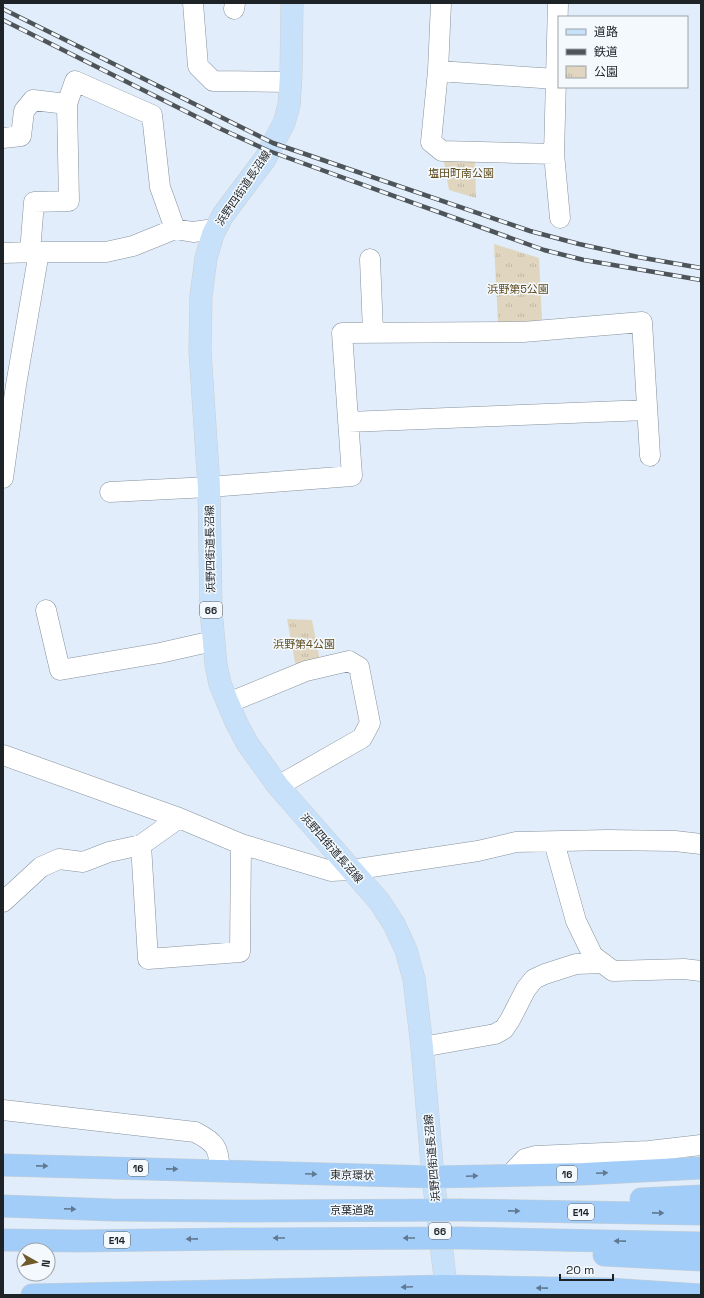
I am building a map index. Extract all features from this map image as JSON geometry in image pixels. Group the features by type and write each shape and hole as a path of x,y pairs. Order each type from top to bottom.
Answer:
{"highway":[{"name":"東京環状","path":"3,1165 433,1177 584,1174 701,1168"},
{"path":"546,1211 588,1202 701,1196"},
{"name":"京葉道路","path":"3,1206 112,1210 461,1210 701,1214"},
{"name":"E14","path":"3,1240 77,1241 231,1238 462,1238 701,1243"},
{"path":"505,1239 543,1252 701,1260"},
{"path":"32,1295 446,1290 701,1295"}],"main road":[{"name":"浜野四街道長沼線","path":"292,3 291,82 289,105 284,123 265,159 223,215 213,234 206,258 201,296 200,350 209,487 211,610 216,666 220,684 236,722 248,743 278,786 379,901 394,924 406,950 414,979 422,1047 433,1177 446,1290"}],"street":[{"path":"193,3 198,66 213,81 291,82"},
{"path":"441,3 438,72 431,142 442,151 554,154"},
{"path":"558,3 554,154 560,218"},
{"path":"438,72 556,79"},
{"path":"3,478 35,252 34,202 70,200 67,104 75,81 152,115 160,187 175,229"},
{"path":"3,138 21,136 24,111 33,100 67,104"},
{"path":"3,253 106,252 133,246 175,229 193,232 216,229"},
{"path":"370,259 374,332"},
{"path":"110,492 209,487 352,476 342,333 523,332 642,322 650,456"},
{"path":"348,422 647,410"},
{"path":"46,610 60,670 160,653 214,641"},
{"path":"228,703 306,671 349,661 359,667 370,723 362,738 278,786"},
{"path":"3,755 179,818 241,844 332,871 351,870 478,851 516,842 676,841 701,844"},
{"path":"3,902 41,867 59,859 84,862 109,852 141,844 179,818"},
{"path":"554,842 576,921 593,956 614,970 684,969 701,971"},
{"path":"141,844 148,959 240,952 241,844"},
{"path":"422,1047 495,1034 504,1029 526,989 534,979 576,964 603,963"},
{"path":"3,1110 25,1111 195,1132 208,1139 215,1147 219,1156 219,1171"},
{"path":"510,1175 525,1159 536,1156 649,1151 701,1145"}],"green space":[{"name":"塩田町南公園","path":"443,157 475,158 476,198 449,190"},
{"name":"浜野第5公園","path":"494,244 539,258 542,321 498,322"},
{"name":"浜野第4公園","path":"287,619 312,620 320,661 296,668"}],"railway":[{"path":"3,9 273,143 530,231 638,257 701,268"},
{"path":"3,20 221,129 269,151 544,250 584,260 701,280"}]}
